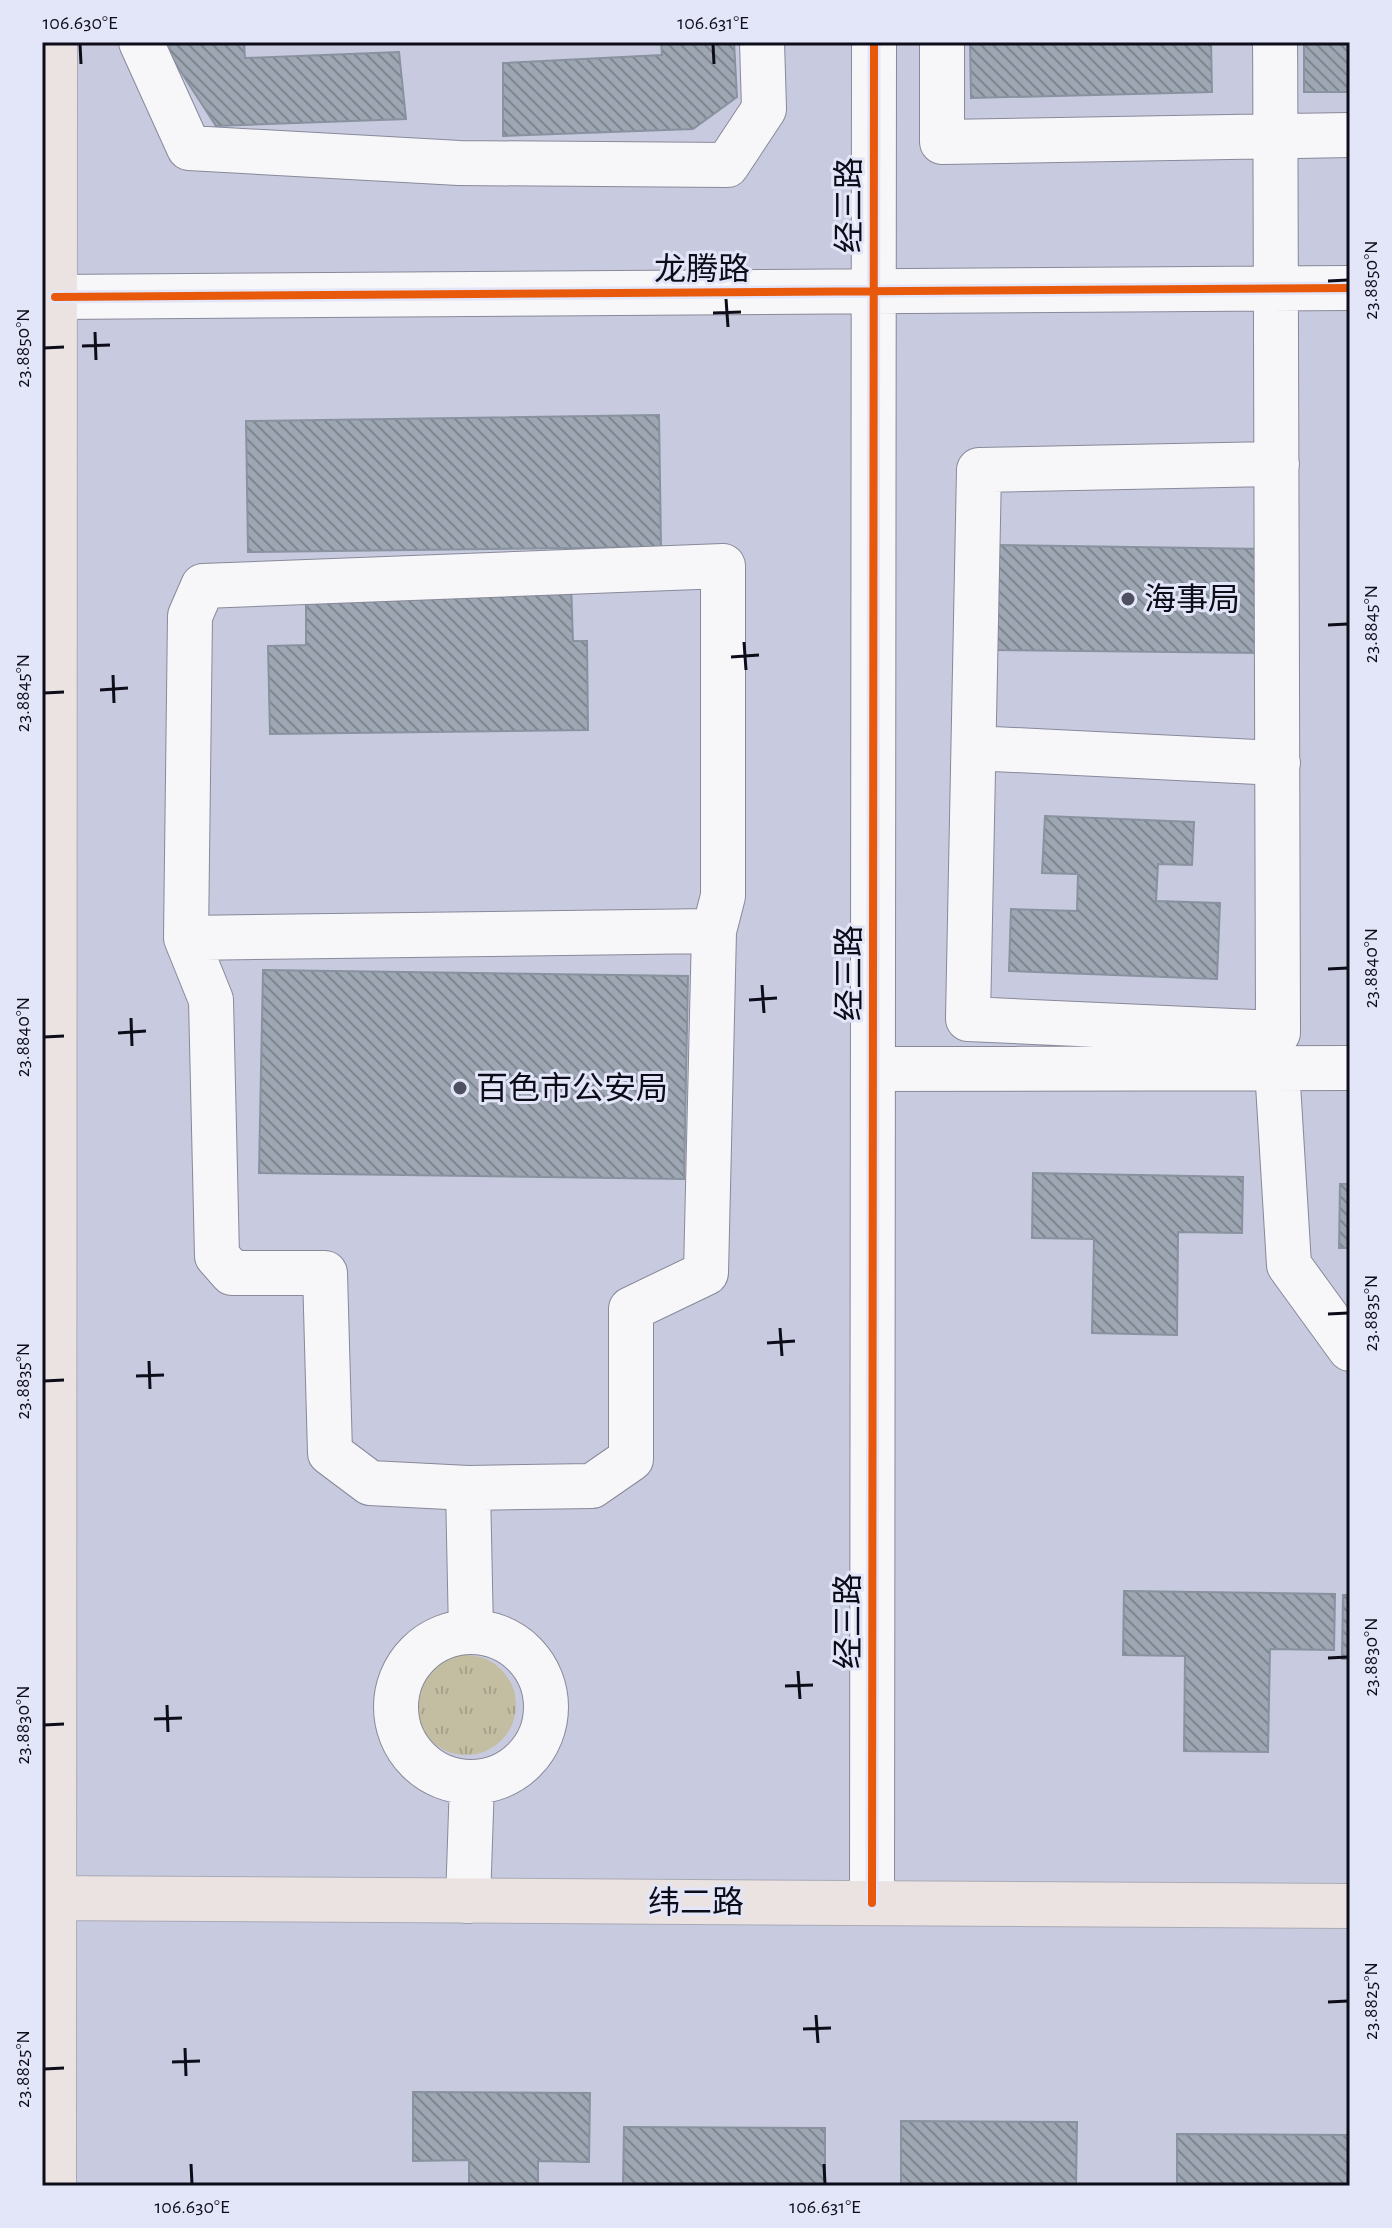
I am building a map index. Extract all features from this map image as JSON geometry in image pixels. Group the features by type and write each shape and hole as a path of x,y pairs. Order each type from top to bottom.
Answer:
{"main road":[{"path":"54,2186 48,1898 55,42"},
{"name":"纬二路","path":"48,1898 1350,1906"}],"street":[{"path":"141,42 189,148 459,163 712,165 727,165 764,109 762,42"},
{"name":"经三路","path":"872,1903 874,42"},
{"path":"942,42 942,142 1350,135"},
{"path":"1275,42 1277,289 1278,1033 968,1019 979,470 1277,464"},
{"name":"龙腾路","path":"55,297 1350,288"},
{"path":"723,566 723,896 714,931 706,1273 631,1309 631,1459 592,1486 468,1488 370,1483 330,1453 325,1273 232,1273 217,1256 211,1000 186,938 190,616 203,586 723,566"},
{"path":"974,748 1278,763"},
{"path":"186,938 714,931"},
{"path":"1277,1068 1289,1265 1350,1349"},
{"path":"873,1069 1350,1068"},
{"path":"468,1488 471,1632"},
{"path":"483,1632 505,1639 523,1652 537,1669 545,1690 547,1712 542,1733 531,1753 515,1768 494,1778 472,1782 439,1775 412,1755 400,1736 395,1716 395,1697 405,1669 425,1647 442,1637 483,1632"},
{"path":"468,1901 472,1782"}],"green space":[{"path":"466,1655 494,1663 508,1677 516,1705 508,1733 494,1747 466,1755 438,1747 424,1733 416,1705 424,1677 438,1663"}],"building":[{"path":"169,42 244,42 245,58 399,52 406,119 216,126 170,55"},
{"path":"661,42 734,42 737,97 693,129 503,136 503,63 662,55"},
{"path":"970,42 1211,42 1212,92 971,98"},
{"path":"1304,42 1350,42 1350,92 1304,92"},
{"path":"659,415 661,547 248,552 246,421"},
{"name":"海事局","path":"994,545 1264,549 1262,653 993,650"},
{"path":"571,584 573,641 587,641 588,730 270,734 268,646 306,645 306,587"},
{"path":"1045,816 1194,822 1192,865 1158,864 1156,901 1220,903 1217,979 1009,971 1011,909 1077,911 1078,874 1042,873"},
{"path":"263,970 688,976 684,1179 259,1173"},
{"path":"1033,1173 1243,1177 1242,1233 1178,1232 1177,1335 1092,1333 1094,1239 1032,1238"},
{"path":"1340,1184 1350,1184 1350,1248 1339,1248"},
{"path":"1124,1591 1335,1594 1334,1650 1270,1649 1268,1752 1184,1751 1185,1656 1123,1655"},
{"path":"1343,1595 1350,1595 1350,1659 1342,1659"},
{"path":"413,2092 590,2093 589,2162 538,2161 538,2186 469,2186 469,2160 413,2161"},
{"path":"901,2121 1077,2122 1076,2186 901,2186"},
{"path":"624,2127 825,2128 825,2186 623,2186"},
{"path":"1177,2134 1350,2135 1350,2186 1177,2186"}],"cycle path":[{"path":"872,1903 874,42"},
{"path":"55,297 1350,288"}],"place":[{"name":"海事局","path":"1128,599"},
{"name":"百色市公安局","path":"460,1088"}]}
